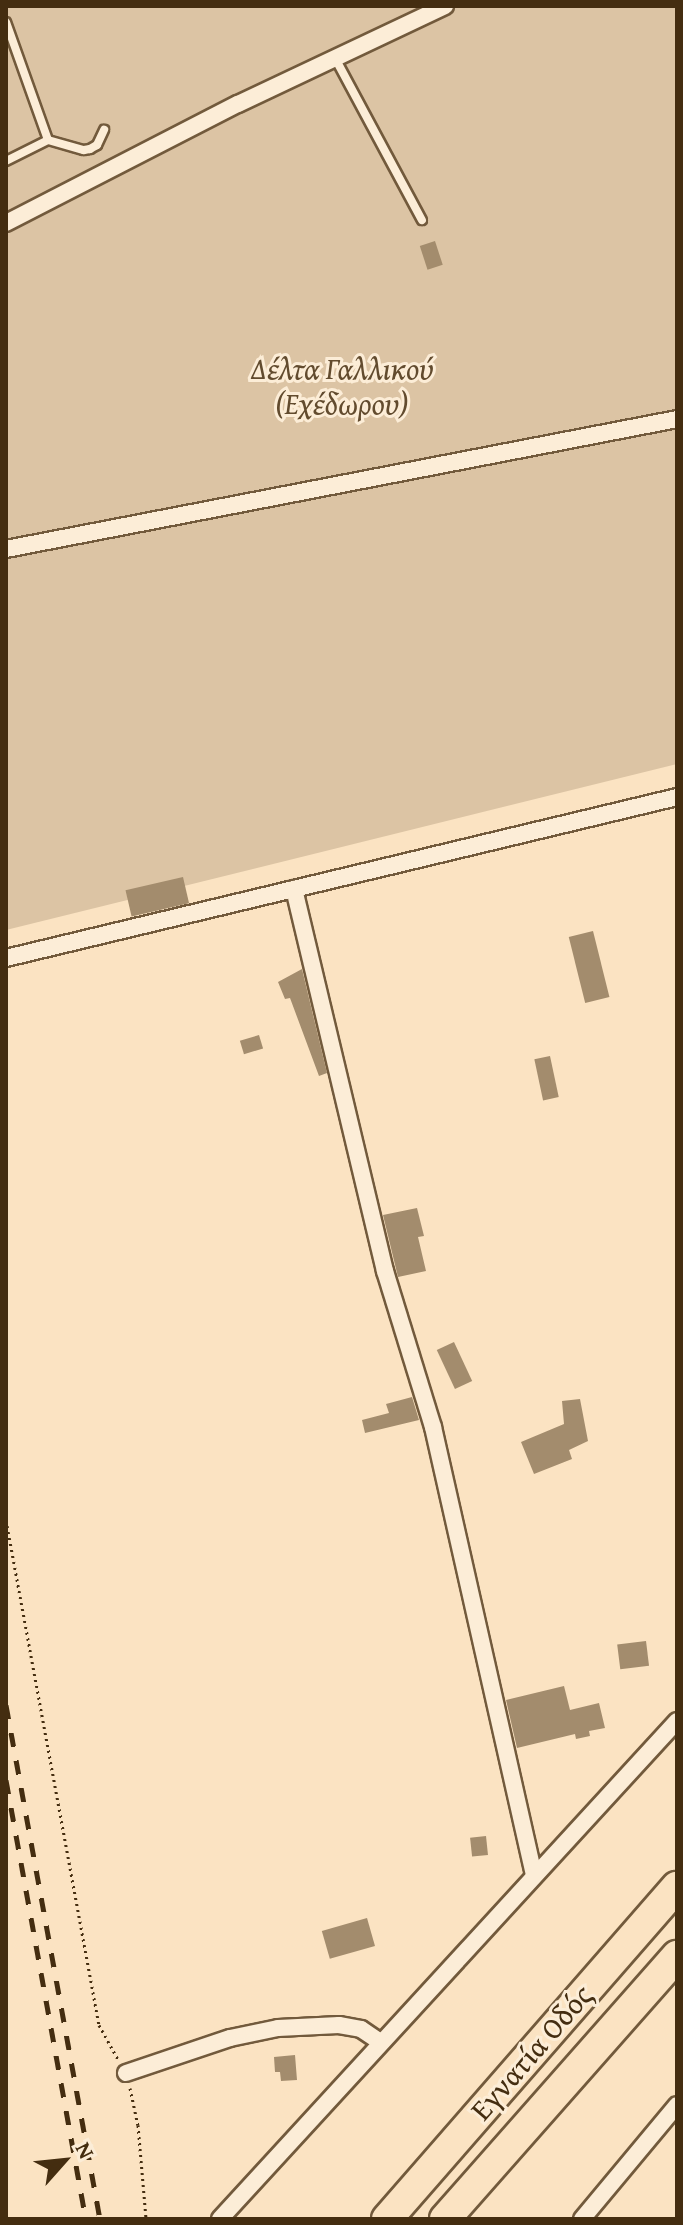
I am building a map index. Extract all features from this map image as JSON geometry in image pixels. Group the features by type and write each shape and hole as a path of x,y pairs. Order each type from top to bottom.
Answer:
{"highway":[{"name":"Εγνατία Οδός","path":"387,2219 677,1887"},
{"name":"Εγνατία Οδός","path":"445,2219 677,1956"}],"street":[{"path":"6,223 335,57 445,6"},
{"path":"6,549 677,419"},
{"path":"6,958 677,797"},
{"path":"294,889 385,1271 433,1427 534,1874"},
{"path":"220,2219 677,1721"},
{"path":"126,2073 216,2043 278,2028 339,2025 361,2029 380,2042"},
{"path":"582,2219 677,2105"}],"lane":[{"path":"6,22 48,140"},
{"path":"335,57 422,220"},
{"path":"6,161 48,140 84,150 97,145 104,130"}],"path":[{"path":"6,1520 99,2025 126,2073 138,2125 146,2219"}],"green space":[{"name":"Δέλτα Γαλλικού (Εχέδωρου)","path":"6,6 677,6 677,764 6,930"}],"building":[{"path":"435,241 443,265 428,270 420,246"},
{"path":"183,877 189,903 132,917 126,890"},
{"path":"593,931 609,997 585,1003 569,937"},
{"path":"302,969 327,1073 319,1076 290,998 285,999 278,982"},
{"path":"259,1035 263,1048 244,1054 240,1041"},
{"path":"550,1056 559,1097 543,1100 534,1059"},
{"path":"417,1208 424,1236 418,1237 426,1271 398,1277 383,1215"},
{"path":"454,1342 472,1381 455,1389 437,1350"},
{"path":"412,1397 419,1420 365,1433 362,1420 389,1413 386,1404"},
{"path":"580,1399 588,1441 569,1450 572,1459 534,1474 521,1442 564,1424 562,1401"},
{"path":"646,1641 649,1666 620,1669 617,1645"},
{"path":"564,1686 570,1710 599,1703 605,1728 589,1731 590,1736 576,1739 575,1734 517,1748 506,1700"},
{"path":"486,1836 488,1855 472,1857 470,1838"},
{"path":"367,1918 375,1946 330,1959 322,1931"},
{"path":"295,2055 297,2080 281,2081 280,2072 275,2072 274,2057"}],"railway":[{"path":"6,1705 100,2219"},
{"path":"6,1780 86,2219"}]}
